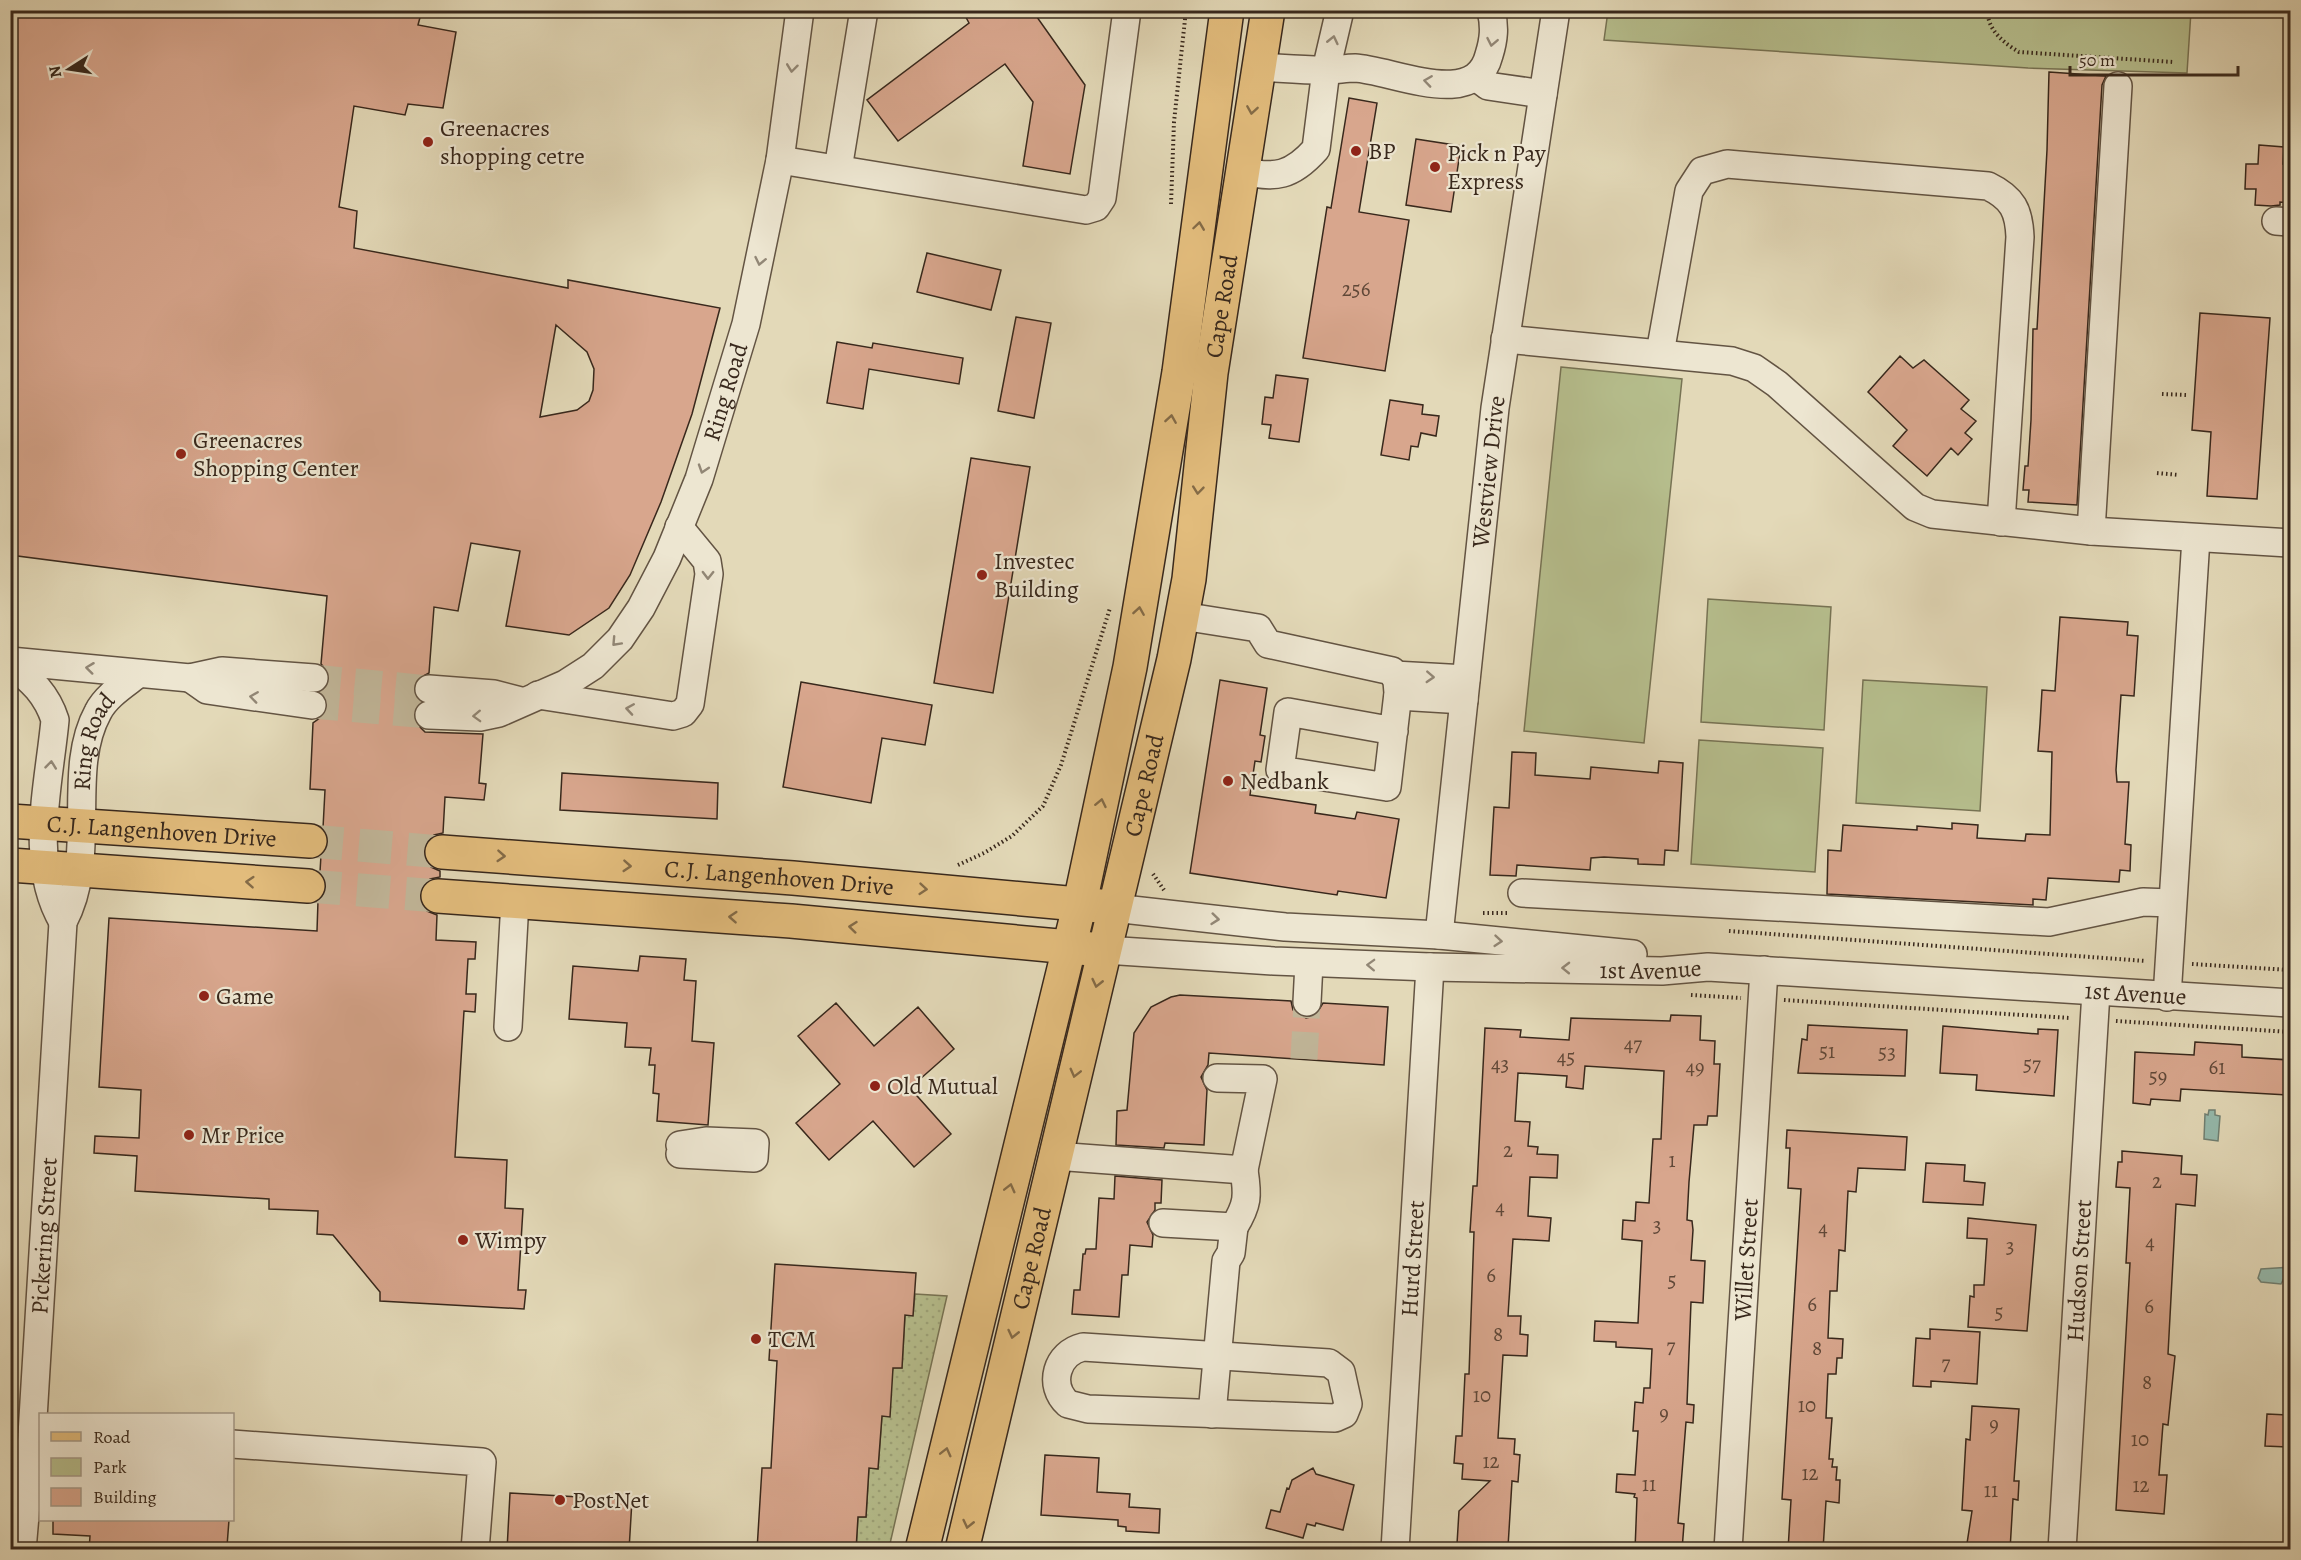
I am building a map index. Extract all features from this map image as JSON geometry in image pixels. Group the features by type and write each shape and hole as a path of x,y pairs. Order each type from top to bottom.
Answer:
{"main road":[{"name":"Cape Road","path":"922,1550 1080,903 1130,667 1175,396 1227,10"},
{"name":"Cape Road","path":"962,1550 1174,659 1189,579 1211,373 1268,10"},
{"name":"C.J. Langenhoven Drive","path":"10,821 310,841"},
{"name":"C.J. Langenhoven Drive","path":"442,852 793,878 1080,903 1114,908"},
{"name":"C.J. Langenhoven Drive","path":"10,866 308,886"},
{"name":"C.J. Langenhoven Drive","path":"438,896 792,921 1105,950"}],"street":[{"name":"Ring Road","path":"429,702 480,717 499,713 565,684 593,666 620,639 641,608 699,479 747,324 780,160 801,10"},
{"path":"838,169 864,10"},
{"path":"780,160 1086,210 1096,207 1102,198 1127,10"},
{"path":"1242,171 1269,177 1294,169 1316,149 1326,70 1340,10"},
{"path":"1259,67 1326,70 1355,68 1442,83 1464,84 1476,77 1487,62 1495,27 1491,10"},
{"name":"Westview Drive","path":"1440,925 1494,408 1556,10"},
{"path":"1476,77 1488,86 1543,94"},
{"path":"2091,531 2118,86"},
{"path":"1660,353 1689,191 1702,171 1727,164 1988,186 1999,191 2014,205 2019,216 2020,237 2001,522"},
{"path":"1505,339 1732,361 1754,368 1777,384 1915,507 1946,517 2091,531 2290,543"},
{"path":"529,698 673,716 683,713 690,704 709,574 707,561 679,527"},
{"path":"2167,997 2196,538"},
{"path":"1182,616 1258,628 1268,644 1379,666 1392,671 1396,686 1394,731"},
{"name":"Ring Road","path":"10,662 190,678 222,671 314,678"},
{"name":"Ring Road","path":"10,662 31,679 49,702 55,720 45,823"},
{"name":"Ring Road","path":"82,826 82,792 89,732 99,710 116,691 138,674"},
{"name":"Ring Road","path":"190,678 207,690 312,705"},
{"path":"1396,686 1465,689"},
{"name":"Pickering Street","path":"45,823 43,867 53,906 63,922"},
{"name":"Pickering Street","path":"22,1550 63,922 76,892 81,869 82,826"},
{"path":"508,1027 515,901"},
{"path":"1517,903 2049,922 2143,902 2172,903"},
{"name":"1st Avenue","path":"1114,908 1285,927 1440,925 1708,967 2290,1003"},
{"name":"1st Avenue","path":"1105,950 1309,963 1430,967 1662,971 1708,967"},
{"path":"1307,1002 1309,963"},
{"name":"Hurd Street","path":"1395,1550 1430,967"},
{"name":"Willet Street","path":"1728,1550 1764,970"},
{"name":"Hudson Street","path":"2062,1550 2096,992"},
{"path":"1212,1414 1226,1261 1231,1253 1234,1227 1245,1210 1248,1194 1244,1170 1263,1079 1217,1078"},
{"path":"1055,1156 1244,1170"},
{"path":"1164,1223 1234,1227"},
{"path":"1083,1347 1217,1355 1329,1363 1341,1372 1347,1389 1348,1404 1344,1414 1335,1418 1088,1408 1068,1404 1057,1388 1057,1375 1062,1360 1072,1349 1083,1347"},
{"path":"234,1444 482,1462 475,1550"}],"path":[{"path":"1171,209 1173,122 1186,10"},
{"path":"1988,10 1987,18 2003,43 2019,52 2173,62"},
{"path":"2162,394 2187,395"},
{"path":"2157,473 2179,475"},
{"path":"956,866 1012,836 1043,806 1061,765 1112,598"},
{"path":"1153,874 1164,890 1173,894"},
{"path":"1440,925 1517,903"},
{"path":"1725,931 2290,970"},
{"path":"1681,994 2290,1032"}],"green space":[{"path":"1608,10 2191,11 2187,73 2028,68 1604,40"},
{"path":"1561,367 1682,379 1644,743 1524,731"},
{"path":"1708,599 1831,607 1824,730 1701,722"},
{"path":"1863,680 1987,687 1980,811 1856,803"},
{"path":"1699,740 1823,748 1815,872 1691,864"},
{"path":"915,1294 947,1296 889,1548 856,1550 858,1517 866,1517 869,1468 878,1469 882,1416 893,1368 902,1368 905,1315 913,1315"}],"water":[{"path":"2209,1110 2215,1110 2215,1115 2220,1116 2218,1141 2204,1139 2205,1114 2208,1115"},
{"path":"2290,1267 2290,1272 2286,1274 2281,1284 2261,1282 2258,1278 2261,1269"}],"building":[{"path":"10,10 422,10 418,25 456,32 443,108 408,104 405,115 354,106 339,207 357,211 354,248 568,288 568,280 720,308 692,414 661,502 630,575 609,608 569,635 506,626 520,551 471,543 458,611 434,607 429,673 416,680 413,687 420,702 413,714 415,722 425,732 483,734 479,783 486,784 484,800 445,797 443,833 434,835 427,841 423,851 425,861 440,871 440,877 430,879 423,885 419,895 421,905 427,911 437,915 436,940 476,942 475,959 468,959 466,994 476,994 475,1012 464,1011 455,1157 507,1160 505,1208 523,1209 518,1290 526,1290 524,1309 380,1301 380,1292 333,1235 317,1234 318,1211 269,1209 269,1199 135,1191 137,1156 94,1153 95,1136 139,1138 141,1090 99,1087 109,918 317,931 318,901 324,896 327,887 320,872 321,855 329,842 323,828 325,790 310,789 313,723 324,715 328,707 321,692 330,679 328,671 321,664 327,596 10,555","holes":["556,325 587,352 594,369 593,390 589,401 577,410 540,417"]},
{"path":"962,10 1032,10 1085,85 1070,174 1023,166 1033,102 1005,64 898,141 867,100 969,23"},
{"path":"2049,72 2106,76 2102,85 2077,505 2028,502 2029,490 2023,490 2025,466 2028,466 2031,420 2033,329 2037,329"},
{"path":"1349,98 1377,103 1359,212 1409,220 1385,371 1303,358 1327,207 1331,208"},
{"name":"Pick n Pay Express","path":"1416,139 1461,146 1451,212 1406,205"},
{"path":"2259,145 2284,147 2283,164 2290,165 2290,203 2280,202 2280,205 2271,206 2255,205 2256,189 2245,189 2246,164 2258,164"},
{"path":"927,253 1001,270 991,310 917,292"},
{"path":"2200,313 2270,318 2257,499 2207,496 2211,432 2192,430"},
{"path":"1016,317 1051,323 1034,418 998,411"},
{"path":"837,342 872,348 873,343 963,358 959,384 869,369 863,409 827,403"},
{"path":"1900,356 1913,368 1924,360 1969,400 1961,409 1976,421 1965,433 1972,439 1958,455 1951,448 1927,476 1893,446 1907,430 1868,392"},
{"path":"1276,375 1308,379 1299,442 1269,438 1271,425 1262,424 1265,397 1273,398"},
{"path":"1390,400 1423,405 1422,414 1439,416 1436,436 1421,433 1418,447 1411,446 1409,460 1381,455"},
{"name":"Investec Building","path":"971,458 1030,467 993,693 934,683"},
{"path":"2060,617 2128,622 2127,635 2138,636 2134,696 2121,695 2116,770 2117,782 2129,782 2125,844 2131,845 2130,871 2120,870 2119,882 2048,878 2046,900 2033,899 2033,905 1827,894 1828,850 1841,851 1843,825 1917,830 1917,826 1952,829 1952,823 1978,825 1977,838 2025,841 2026,834 2050,835 2052,752 2038,751 2042,690 2055,691"},
{"name":"Nedbank","path":"1220,680 1267,688 1260,735 1265,736 1261,762 1255,761 1250,795 1316,805 1315,813 1355,819 1357,812 1399,819 1386,898 1338,891 1337,895 1190,873"},
{"path":"801,682 932,705 925,745 882,738 871,803 783,787"},
{"path":"1512,752 1536,753 1535,775 1590,779 1591,767 1658,773 1659,761 1683,763 1678,851 1665,850 1664,865 1638,864 1638,859 1604,857 1591,858 1590,870 1517,865 1516,876 1490,875 1494,807 1509,808"},
{"path":"562,773 718,783 717,819 560,810"},
{"path":"640,956 686,959 684,980 696,981 692,1041 714,1043 708,1125 657,1121 659,1094 653,1093 655,1065 649,1065 651,1048 625,1047 627,1023 569,1019 573,966 638,971"},
{"path":"1180,995 1291,1001 1293,1010 1306,1018 1315,1016 1323,1003 1388,1007 1384,1065 1209,1053 1208,1065 1201,1077 1207,1090 1204,1145 1165,1143 1164,1148 1116,1145 1117,1111 1127,1110 1134,1033 1151,1007"},
{"name":"Old Mutual","path":"836,1003 874,1046 918,1007 954,1049 910,1088 951,1134 914,1167 873,1121 829,1160 796,1123 840,1084 798,1036"},
{"path":"1671,1015 1701,1016 1700,1040 1715,1041 1714,1064 1720,1064 1717,1116 1708,1116 1707,1125 1694,1125 1689,1182 1687,1220 1692,1221 1693,1230 1691,1260 1705,1261 1703,1303 1691,1302 1687,1404 1694,1405 1693,1423 1686,1422 1678,1523 1684,1524 1682,1550 1635,1550 1637,1498 1634,1497 1635,1494 1616,1492 1617,1474 1635,1475 1638,1431 1633,1431 1635,1402 1643,1403 1644,1388 1650,1388 1652,1349 1616,1347 1616,1342 1594,1341 1595,1321 1638,1323 1642,1241 1622,1239 1623,1220 1635,1221 1636,1202 1649,1203 1653,1139 1661,1139 1664,1071 1585,1066 1583,1089 1566,1087 1567,1076 1518,1073 1515,1121 1530,1122 1528,1146 1538,1147 1537,1154 1558,1155 1557,1178 1530,1177 1528,1216 1551,1218 1549,1241 1513,1239 1508,1316 1521,1316 1520,1334 1528,1335 1527,1356 1503,1355 1498,1438 1515,1439 1514,1454 1520,1455 1518,1482 1512,1481 1508,1547 1457,1544 1459,1511 1490,1481 1462,1479 1463,1464 1454,1463 1456,1436 1462,1436 1465,1374 1469,1374 1474,1232 1470,1232 1473,1186 1477,1186 1485,1028 1521,1030 1520,1037 1569,1040 1571,1018 1670,1021"},
{"path":"1808,1025 1907,1030 1905,1076 1798,1073 1802,1039 1807,1040"},
{"path":"1943,1026 2038,1034 2038,1029 2058,1030 2054,1096 1976,1090 1977,1075 1940,1073"},
{"path":"2195,1042 2242,1045 2242,1057 2290,1060 2290,1095 2181,1089 2180,1101 2151,1099 2150,1105 2133,1103 2135,1052 2194,1055"},
{"path":"1787,1130 1907,1137 1905,1170 1858,1168 1856,1192 1848,1191 1845,1251 1839,1250 1837,1291 1830,1291 1828,1338 1843,1339 1842,1358 1837,1358 1836,1374 1828,1374 1826,1418 1832,1418 1829,1459 1833,1459 1832,1467 1837,1467 1836,1480 1840,1480 1839,1503 1826,1501 1823,1550 1788,1550 1791,1500 1782,1499 1801,1189 1788,1188 1790,1148 1786,1148"},
{"path":"2122,1151 2182,1156 2181,1174 2197,1175 2195,1206 2176,1204 2168,1354 2175,1356 2168,1425 2163,1424 2159,1475 2167,1475 2164,1514 2116,1510 2130,1263 2126,1263 2130,1188 2116,1187 2118,1162 2122,1162"},
{"path":"1926,1163 1965,1165 1964,1181 1985,1183 1983,1205 1923,1202"},
{"path":"1115,1176 1162,1180 1161,1203 1155,1203 1155,1210 1147,1222 1153,1235 1152,1247 1130,1245 1128,1275 1122,1275 1119,1317 1072,1314 1074,1290 1080,1290 1083,1254 1086,1249 1096,1249 1099,1198 1114,1199"},
{"path":"1968,1218 2036,1225 2027,1331 1968,1327 1970,1296 1974,1297 1974,1285 1984,1285 1987,1239 1967,1238"},
{"path":"775,1264 916,1273 913,1316 905,1315 902,1368 893,1368 890,1417 882,1416 878,1469 869,1468 866,1517 858,1517 856,1550 757,1550 762,1468 771,1468 777,1361 769,1360"},
{"path":"1930,1329 1980,1332 1977,1384 1931,1381 1931,1387 1913,1386 1916,1338 1930,1339"},
{"path":"1972,1406 2019,1409 2014,1481 2019,1481 2018,1500 2013,1499 2010,1550 1966,1550 1972,1511 1962,1510 1966,1439 1970,1440"},
{"path":"2267,1414 2290,1415 2290,1447 2265,1446"},
{"path":"1045,1455 1099,1458 1097,1492 1130,1494 1129,1507 1160,1509 1159,1533 1126,1531 1126,1527 1118,1526 1118,1520 1041,1515"},
{"path":"1313,1468 1316,1474 1354,1485 1343,1530 1316,1523 1315,1526 1307,1524 1303,1538 1266,1528 1271,1510 1280,1512 1287,1488 1289,1489 1292,1480"},
{"path":"510,1493 632,1500 629,1550 507,1550"},
{"path":"53,1521 229,1521 227,1546 223,1545 223,1550 180,1550 180,1547 132,1543 131,1550 89,1550 90,1536 53,1534"}],"tunnel":[{"path":"314,678 429,689"},
{"path":"312,705 429,715"},
{"path":"310,841 442,852"},
{"path":"308,886 438,896"},
{"path":"1304,1059 1307,1002"}],"place":[{"name":"Greenacres shopping cetre","path":"428,142"},
{"name":"BP","path":"1356,151"},
{"name":"Pick n Pay Express","path":"1435,167"},
{"name":"Greenacres Shopping Center","path":"181,454"},
{"name":"Investec Building","path":"982,575"},
{"name":"Nedbank","path":"1228,781"},
{"name":"Game","path":"204,996"},
{"name":"Old Mutual","path":"875,1086"},
{"name":"Mr Price","path":"189,1135"},
{"name":"Wimpy","path":"463,1240"},
{"name":"TCM","path":"756,1339"},
{"name":"PostNet","path":"560,1500"}]}
